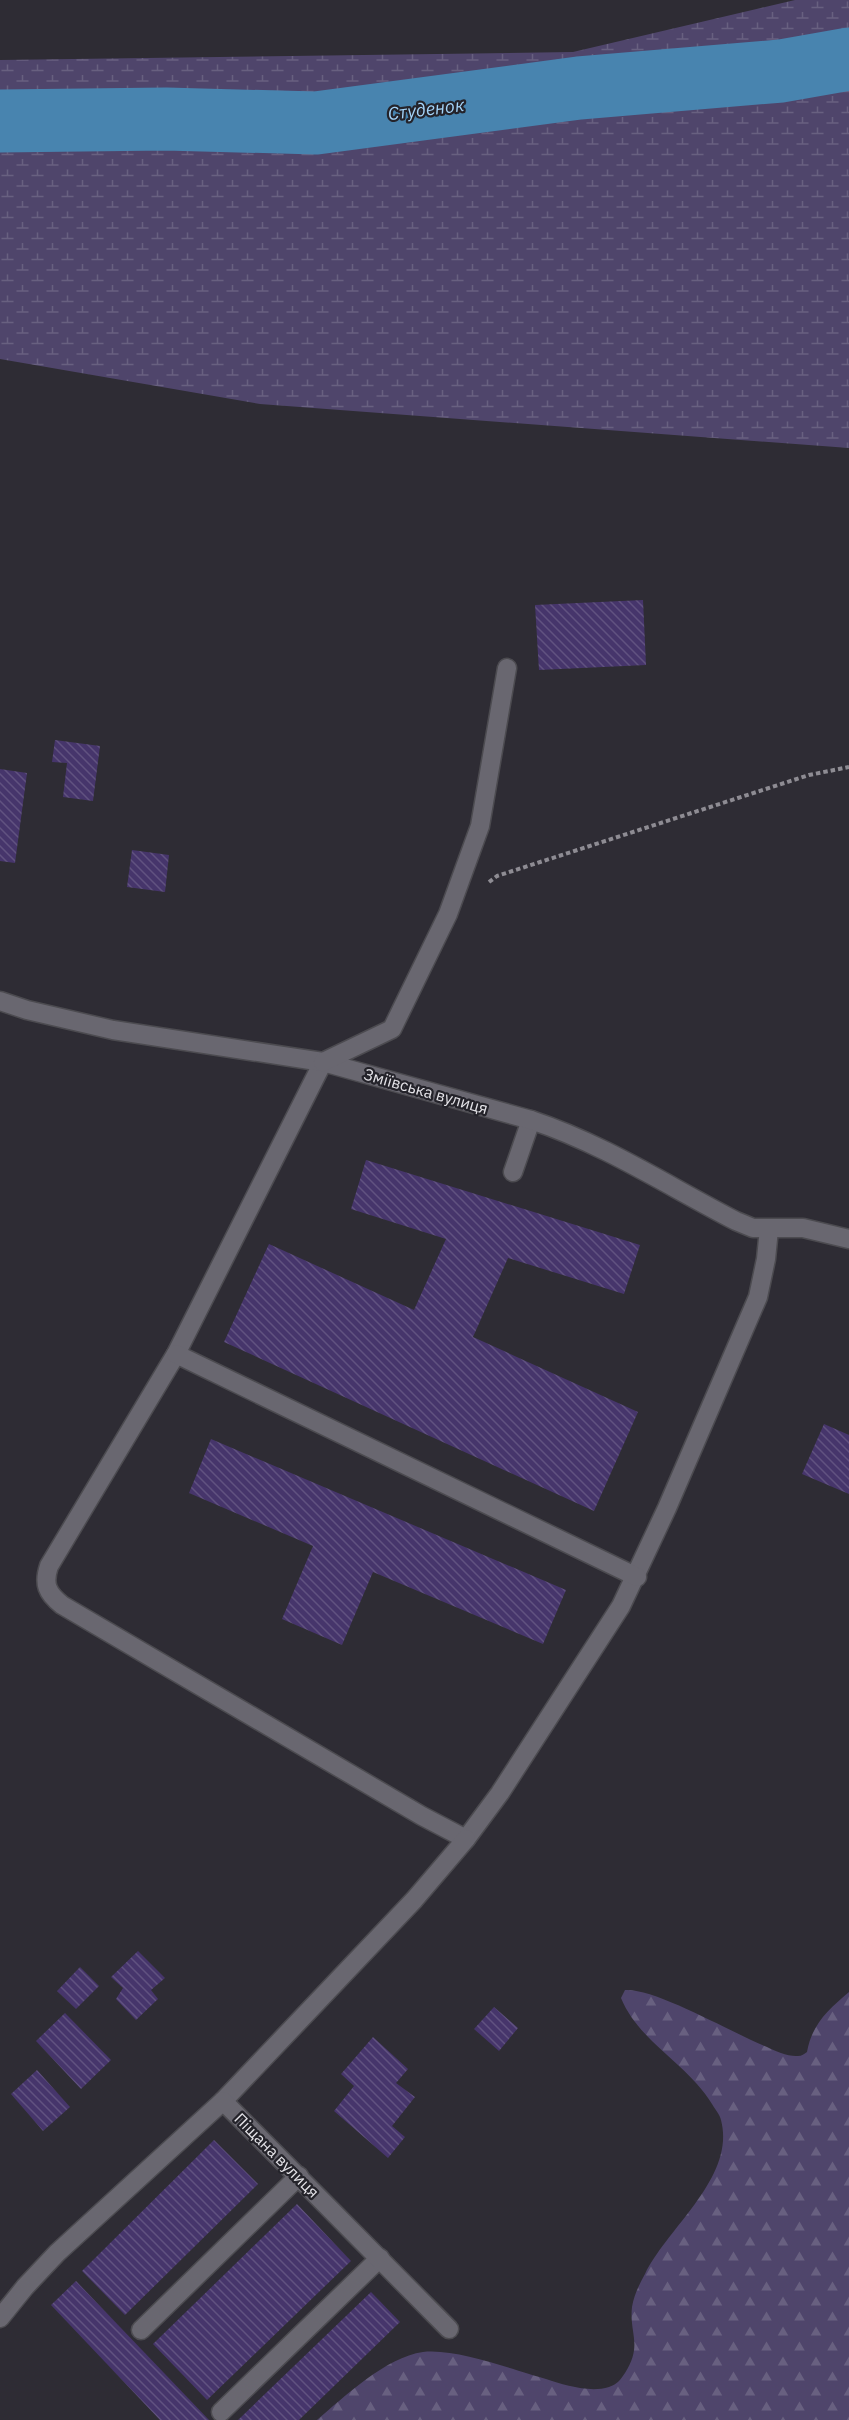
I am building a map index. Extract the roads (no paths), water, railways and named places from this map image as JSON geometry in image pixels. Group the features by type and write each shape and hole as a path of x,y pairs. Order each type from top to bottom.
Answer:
{"street":[{"path":"466,1839 422,1816 62,1605 52,1597 46,1587 45,1578 49,1566 176,1354 323,1062 392,1029 448,914 480,826 507,668"},
{"name":"Зміївська вулиця","path":"0,1001 113,1030 323,1062 531,1120 590,1143 753,1228 803,1228 840,1236"},
{"path":"513,1172 531,1120"},
{"path":"223,2101 414,1900 466,1839 500,1793 607,1631 637,1577 754,1307 762,1281 769,1229"},
{"path":"176,1354 637,1577"},
{"name":"Піщана вулиця","path":"0,2318 57,2253 223,2101 449,2329"},
{"path":"141,2330 299,2176"},
{"path":"221,2412 380,2258"}],"waterway":[{"name":"Студенок","path":"0,121 166,119 316,123 579,88 781,71 849,59"}]}
